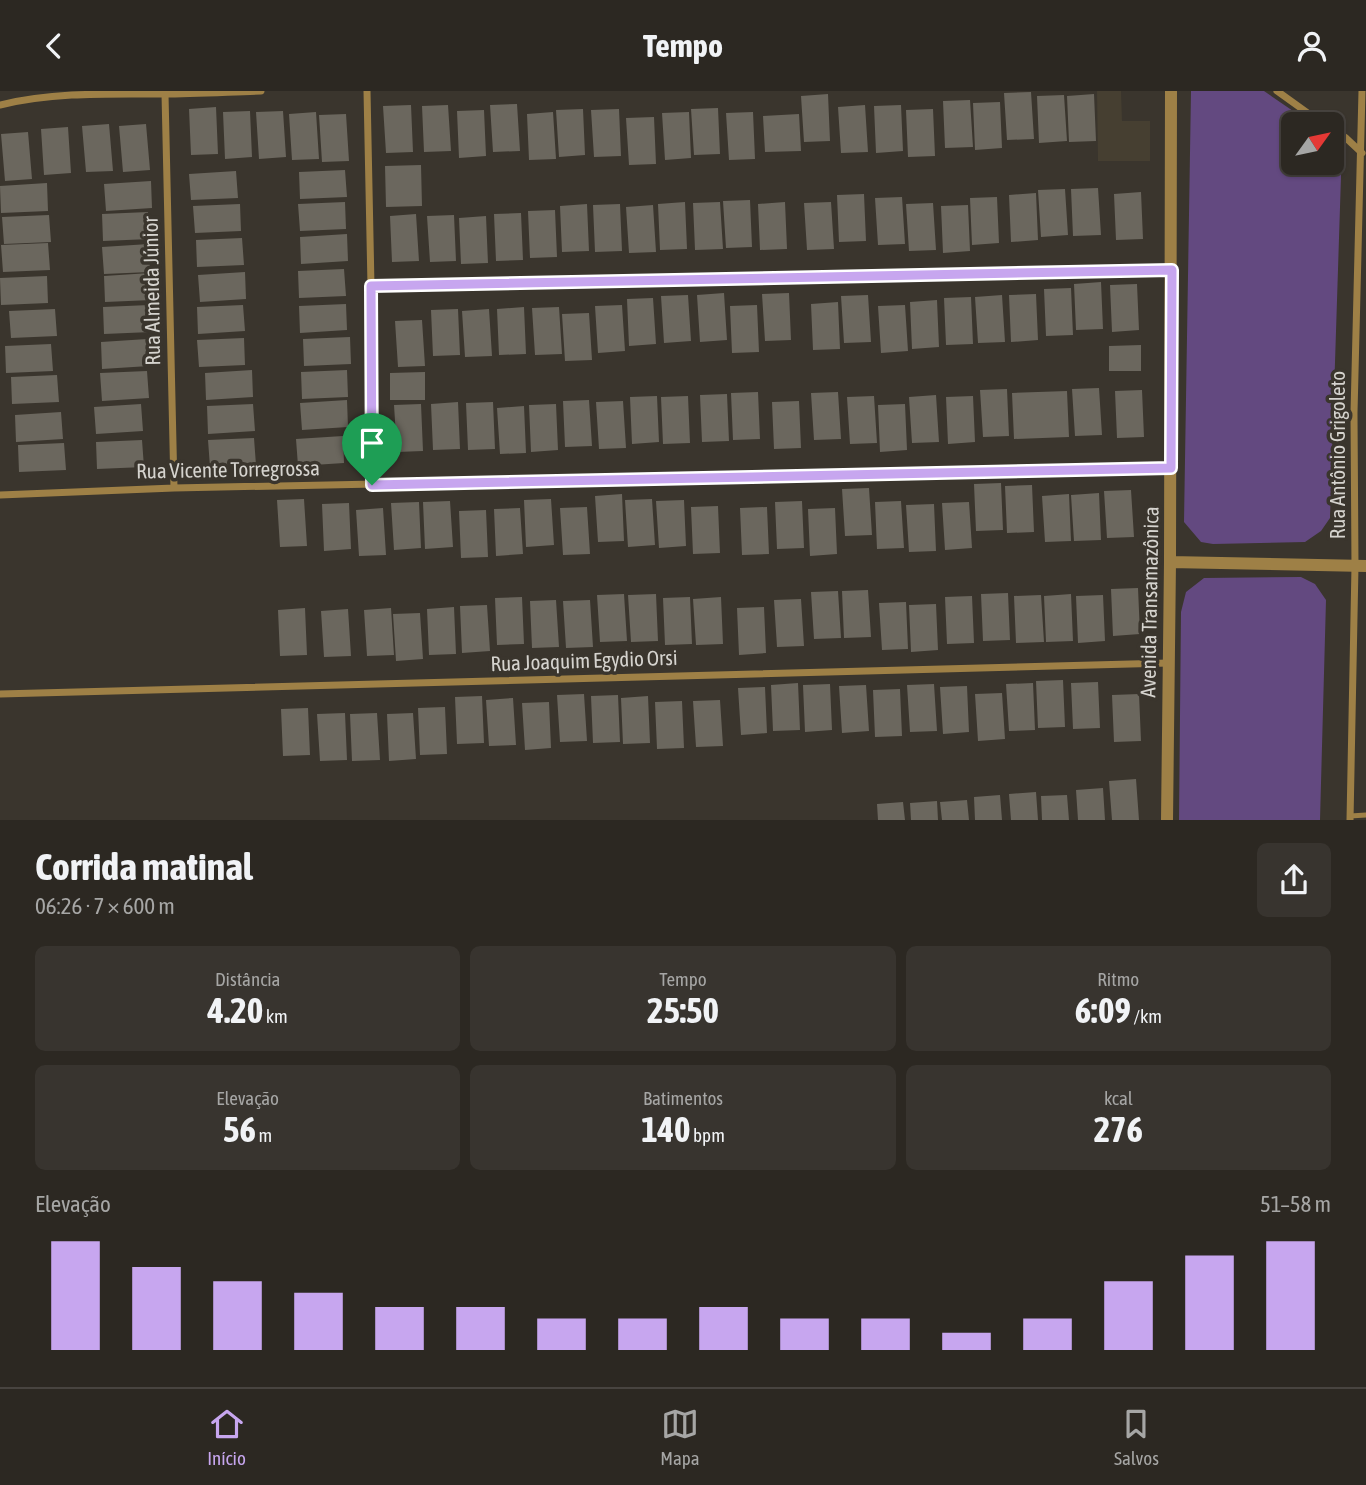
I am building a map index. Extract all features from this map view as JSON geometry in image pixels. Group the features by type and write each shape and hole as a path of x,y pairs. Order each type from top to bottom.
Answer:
{"street":[{"path":"0,105 22,100 95,93 261,91"},
{"path":"367,91 372,485"},
{"name":"Avenida Transamazônica","path":"1167,820 1171,91"},
{"path":"1277,91 1306,112"},
{"name":"Rua Antônio Grigoleto","path":"1350,818 1361,566 1354,413 1364,179 1363,91"},
{"name":"Rua Almeida Júnior","path":"165,94 174,488"},
{"path":"1344,139 1362,153"},
{"path":"371,286 1172,270"},
{"name":"Rua Vicente Torregrossa","path":"0,495 174,488 1171,468"},
{"path":"1170,562 1361,566"},
{"name":"Rua Joaquim Egydio Orsi","path":"0,694 1169,663"}],"lane":[{"path":"1350,818 1366,815"}],"shaded area":[{"path":"1097,91 1121,91 1122,121 1150,121 1150,161 1098,161"},
{"path":"1191,91 1264,91 1295,112 1281,112 1281,175 1341,175 1330,518 1321,531 1305,542 1213,544 1201,542 1184,522"},
{"path":"1301,577 1315,584 1326,600 1320,820 1179,820 1181,612 1186,592 1204,578"}],"building":[{"path":"1031,92 1034,139 1007,140 1004,93"},
{"path":"828,94 830,141 804,142 801,96"},
{"path":"1094,94 1096,141 1069,142 1067,96"},
{"path":"1064,95 1067,141 1039,143 1037,96"},
{"path":"970,100 973,147 945,148 943,101"},
{"path":"1000,102 1002,148 975,150 973,103"},
{"path":"517,104 520,151 493,152 490,105"},
{"path":"411,105 413,152 386,153 383,106"},
{"path":"448,105 451,151 424,152 422,106"},
{"path":"865,105 868,152 841,153 838,107"},
{"path":"901,105 903,151 876,153 874,106"},
{"path":"216,107 218,154 191,155 189,109"},
{"path":"718,108 720,154 694,155 691,109"},
{"path":"583,109 585,155 559,157 556,110"},
{"path":"619,109 621,156 594,157 591,110"},
{"path":"933,109 935,156 908,157 906,110"},
{"path":"484,110 486,156 459,158 457,111"},
{"path":"250,111 252,157 225,159 223,112"},
{"path":"283,111 286,157 259,159 256,112"},
{"path":"316,112 319,159 292,160 289,114"},
{"path":"553,112 556,159 529,160 527,114"},
{"path":"689,112 691,158 665,160 662,113"},
{"path":"753,112 755,159 729,160 726,113"},
{"path":"346,114 349,161 322,162 319,115"},
{"path":"799,114 801,151 765,152 763,116"},
{"path":"654,117 656,164 629,165 626,118"},
{"path":"109,124 113,171 86,172 82,126"},
{"path":"146,124 150,170 123,172 119,126"},
{"path":"68,127 71,173 44,175 41,129"},
{"path":"28,132 32,179 5,181 1,134"},
{"path":"421,165 422,206 386,207 385,166"},
{"path":"345,170 347,197 300,199 299,172"},
{"path":"236,171 238,198 191,200 189,174"},
{"path":"151,181 152,208 106,211 104,184"},
{"path":"47,183 48,211 1,213 0,186"},
{"path":"1098,188 1101,235 1073,236 1071,189"},
{"path":"1065,189 1068,235 1041,237 1038,190"},
{"path":"1141,192 1143,239 1116,240 1114,194"},
{"path":"1036,193 1038,240 1011,242 1009,195"},
{"path":"864,194 866,241 839,242 837,195"},
{"path":"902,197 905,244 878,245 875,198"},
{"path":"997,197 999,243 972,245 970,198"},
{"path":"750,200 752,247 726,248 723,201"},
{"path":"345,202 346,229 300,231 298,204"},
{"path":"685,202 687,249 660,250 658,204"},
{"path":"720,202 723,249 695,250 693,203"},
{"path":"785,202 787,249 760,250 758,204"},
{"path":"831,202 834,249 807,250 804,203"},
{"path":"933,203 936,250 909,251 906,204"},
{"path":"240,204 241,231 195,233 193,206"},
{"path":"587,204 589,251 562,252 560,206"},
{"path":"620,204 622,251 595,252 593,205"},
{"path":"653,205 656,252 629,253 626,207"},
{"path":"968,205 970,251 943,253 941,206"},
{"path":"555,210 557,257 530,258 528,211"},
{"path":"148,212 150,239 103,241 102,214"},
{"path":"521,213 523,260 496,261 494,214"},
{"path":"416,214 419,261 392,262 390,216"},
{"path":"49,215 51,242 4,244 2,217"},
{"path":"454,215 456,261 430,262 427,216"},
{"path":"486,216 488,263 461,264 459,218"},
{"path":"347,234 348,261 301,264 300,237"},
{"path":"242,238 244,265 197,267 196,240"},
{"path":"48,243 50,270 3,272 1,245"},
{"path":"149,244 150,272 104,274 102,247"},
{"path":"344,269 346,296 299,298 298,271"},
{"path":"245,272 246,299 200,302 198,275"},
{"path":"150,273 152,300 105,302 104,276"},
{"path":"47,276 48,303 1,305 0,278"},
{"path":"1101,282 1103,329 1076,330 1074,284"},
{"path":"1137,284 1139,330 1112,332 1110,285"},
{"path":"1071,288 1073,335 1046,336 1044,289"},
{"path":"724,293 727,340 700,342 697,295"},
{"path":"789,293 791,340 765,341 762,294"},
{"path":"1036,294 1038,340 1011,342 1009,295"},
{"path":"688,295 691,341 664,343 661,296"},
{"path":"868,295 871,342 844,343 841,296"},
{"path":"1002,295 1005,342 978,343 975,297"},
{"path":"971,297 973,344 946,345 944,298"},
{"path":"653,298 656,344 629,346 627,299"},
{"path":"937,300 939,347 912,349 910,302"},
{"path":"838,302 840,349 813,350 811,304"},
{"path":"346,304 347,330 300,333 299,306"},
{"path":"149,305 151,332 104,334 103,307"},
{"path":"243,305 245,331 198,334 197,307"},
{"path":"622,305 625,351 598,353 595,306"},
{"path":"757,305 759,352 732,353 730,306"},
{"path":"905,305 908,351 881,353 878,306"},
{"path":"524,307 526,354 499,355 497,309"},
{"path":"559,307 562,354 535,355 532,308"},
{"path":"55,309 57,336 11,338 9,311"},
{"path":"458,309 460,355 433,356 431,310"},
{"path":"489,309 492,356 465,357 462,311"},
{"path":"589,313 592,360 565,361 562,314"},
{"path":"422,320 425,366 398,367 395,321"},
{"path":"350,337 351,364 304,366 303,339"},
{"path":"244,338 245,365 199,367 197,340"},
{"path":"147,339 149,366 102,369 101,342"},
{"path":"51,344 53,371 6,373 5,346"},
{"path":"1141,345 1141,371 1109,371 1109,346"},
{"path":"252,370 253,397 206,400 205,373"},
{"path":"347,370 348,397 302,399 301,372"},
{"path":"147,371 149,398 102,401 100,373"},
{"path":"425,372 425,400 390,400 390,373"},
{"path":"57,375 59,402 12,404 11,377"},
{"path":"1099,388 1102,435 1075,436 1072,389"},
{"path":"1007,389 1009,436 983,437 980,390"},
{"path":"1142,390 1144,437 1117,438 1115,391"},
{"path":"1067,391 1069,437 1014,439 1012,393"},
{"path":"758,392 760,439 733,440 731,393"},
{"path":"838,392 841,439 814,440 811,393"},
{"path":"727,394 729,441 702,442 700,395"},
{"path":"936,395 939,442 912,443 909,397"},
{"path":"657,396 659,442 632,444 630,397"},
{"path":"688,396 690,443 663,444 661,397"},
{"path":"874,396 877,443 850,444 847,397"},
{"path":"973,396 975,442 948,444 946,397"},
{"path":"347,400 348,427 302,430 300,403"},
{"path":"589,400 592,446 565,447 563,401"},
{"path":"623,401 626,448 599,449 596,402"},
{"path":"799,401 801,448 774,449 772,402"},
{"path":"458,402 460,449 433,450 431,404"},
{"path":"493,402 495,449 468,450 466,403"},
{"path":"141,404 143,431 96,434 94,407"},
{"path":"253,404 255,431 208,434 207,406"},
{"path":"421,404 423,451 397,452 394,405"},
{"path":"556,404 558,450 531,452 529,405"},
{"path":"905,404 907,450 880,452 878,405"},
{"path":"524,406 526,453 500,454 497,408"},
{"path":"61,412 63,439 16,442 15,415"},
{"path":"343,436 344,463 298,466 296,439"},
{"path":"254,438 256,465 210,467 208,440"},
{"path":"142,440 144,467 97,469 96,442"},
{"path":"64,443 66,470 19,472 18,445"},
{"path":"1001,483 1003,530 976,531 974,484"},
{"path":"1032,485 1034,532 1007,533 1005,486"},
{"path":"869,488 872,535 845,536 842,489"},
{"path":"1131,490 1134,537 1107,538 1104,491"},
{"path":"1099,493 1101,540 1074,541 1071,495"},
{"path":"622,494 624,541 598,542 595,496"},
{"path":"1069,494 1071,541 1045,542 1042,496"},
{"path":"304,499 307,546 280,547 277,500"},
{"path":"551,499 554,545 526,547 524,500"},
{"path":"652,499 655,545 628,547 625,500"},
{"path":"684,500 686,546 659,548 656,501"},
{"path":"450,501 453,547 425,549 423,502"},
{"path":"802,501 804,548 777,549 775,502"},
{"path":"901,501 904,548 877,549 875,502"},
{"path":"419,502 421,548 394,550 391,503"},
{"path":"969,502 972,548 945,550 942,503"},
{"path":"349,503 351,549 324,551 322,504"},
{"path":"934,504 936,551 909,552 906,505"},
{"path":"718,506 720,553 693,554 691,507"},
{"path":"587,507 590,554 563,555 560,508"},
{"path":"767,507 769,554 742,555 740,508"},
{"path":"383,508 386,555 359,556 356,510"},
{"path":"520,508 523,554 496,556 494,509"},
{"path":"835,508 837,554 810,556 808,509"},
{"path":"486,510 488,557 461,558 459,511"},
{"path":"1138,588 1140,634 1113,636 1111,589"},
{"path":"868,590 871,637 844,638 842,591"},
{"path":"838,591 841,638 814,639 811,592"},
{"path":"1008,593 1010,640 983,641 981,594"},
{"path":"624,594 627,641 600,642 597,595"},
{"path":"656,594 658,641 631,642 628,595"},
{"path":"1071,594 1073,641 1046,642 1044,596"},
{"path":"1041,595 1044,642 1016,643 1014,596"},
{"path":"1103,595 1105,641 1078,643 1076,596"},
{"path":"972,596 974,643 947,644 945,597"},
{"path":"522,597 524,644 497,645 495,598"},
{"path":"690,597 692,644 665,645 663,598"},
{"path":"721,597 723,644 696,645 693,599"},
{"path":"801,599 804,646 777,647 774,600"},
{"path":"556,600 559,647 532,648 530,601"},
{"path":"590,600 593,647 566,648 563,601"},
{"path":"906,602 908,649 882,650 879,603"},
{"path":"936,604 938,650 911,652 909,605"},
{"path":"487,605 490,651 462,653 460,606"},
{"path":"454,607 456,654 429,655 427,609"},
{"path":"764,607 766,653 739,655 737,608"},
{"path":"305,608 307,655 280,656 278,610"},
{"path":"391,608 394,655 367,656 364,610"},
{"path":"348,609 351,656 324,657 321,611"},
{"path":"420,613 423,659 396,661 393,614"},
{"path":"1063,680 1065,727 1038,728 1036,681"},
{"path":"1098,682 1100,728 1073,729 1071,683"},
{"path":"798,683 800,730 773,731 771,685"},
{"path":"1033,683 1035,730 1009,731 1006,684"},
{"path":"830,684 832,730 805,732 803,685"},
{"path":"934,684 937,731 910,732 907,685"},
{"path":"866,685 869,731 842,733 839,686"},
{"path":"967,686 969,732 943,734 940,687"},
{"path":"765,687 767,733 741,735 738,688"},
{"path":"900,689 902,736 875,737 873,690"},
{"path":"1002,693 1005,739 978,741 975,694"},
{"path":"584,694 587,741 560,742 557,695"},
{"path":"1139,694 1141,741 1114,742 1112,695"},
{"path":"618,695 620,742 593,743 591,696"},
{"path":"482,696 484,743 457,744 455,697"},
{"path":"648,696 650,743 623,744 621,698"},
{"path":"513,698 516,745 489,746 486,700"},
{"path":"720,700 723,746 696,747 693,701"},
{"path":"682,701 684,748 657,749 655,702"},
{"path":"549,702 551,748 525,750 522,703"},
{"path":"445,707 447,754 420,755 418,708"},
{"path":"308,708 310,755 283,756 281,709"},
{"path":"345,713 347,760 320,761 317,714"},
{"path":"377,713 380,760 352,761 350,714"},
{"path":"413,713 416,759 389,761 387,714"},
{"path":"1136,779 1139,820 1112,820 1109,781"},
{"path":"1103,788 1105,820 1078,820 1076,790"},
{"path":"1036,792 1038,820 1011,820 1009,794"},
{"path":"1000,795 1002,820 975,820 974,797"},
{"path":"1067,795 1069,820 1042,820 1041,796"},
{"path":"967,800 969,820 942,820 940,802"},
{"path":"937,801 938,820 911,820 910,803"},
{"path":"903,802 905,820 878,820 877,804"}],"route":[{"path":"1172,270 1171,468 372,485 371,286 1172,270"}]}
